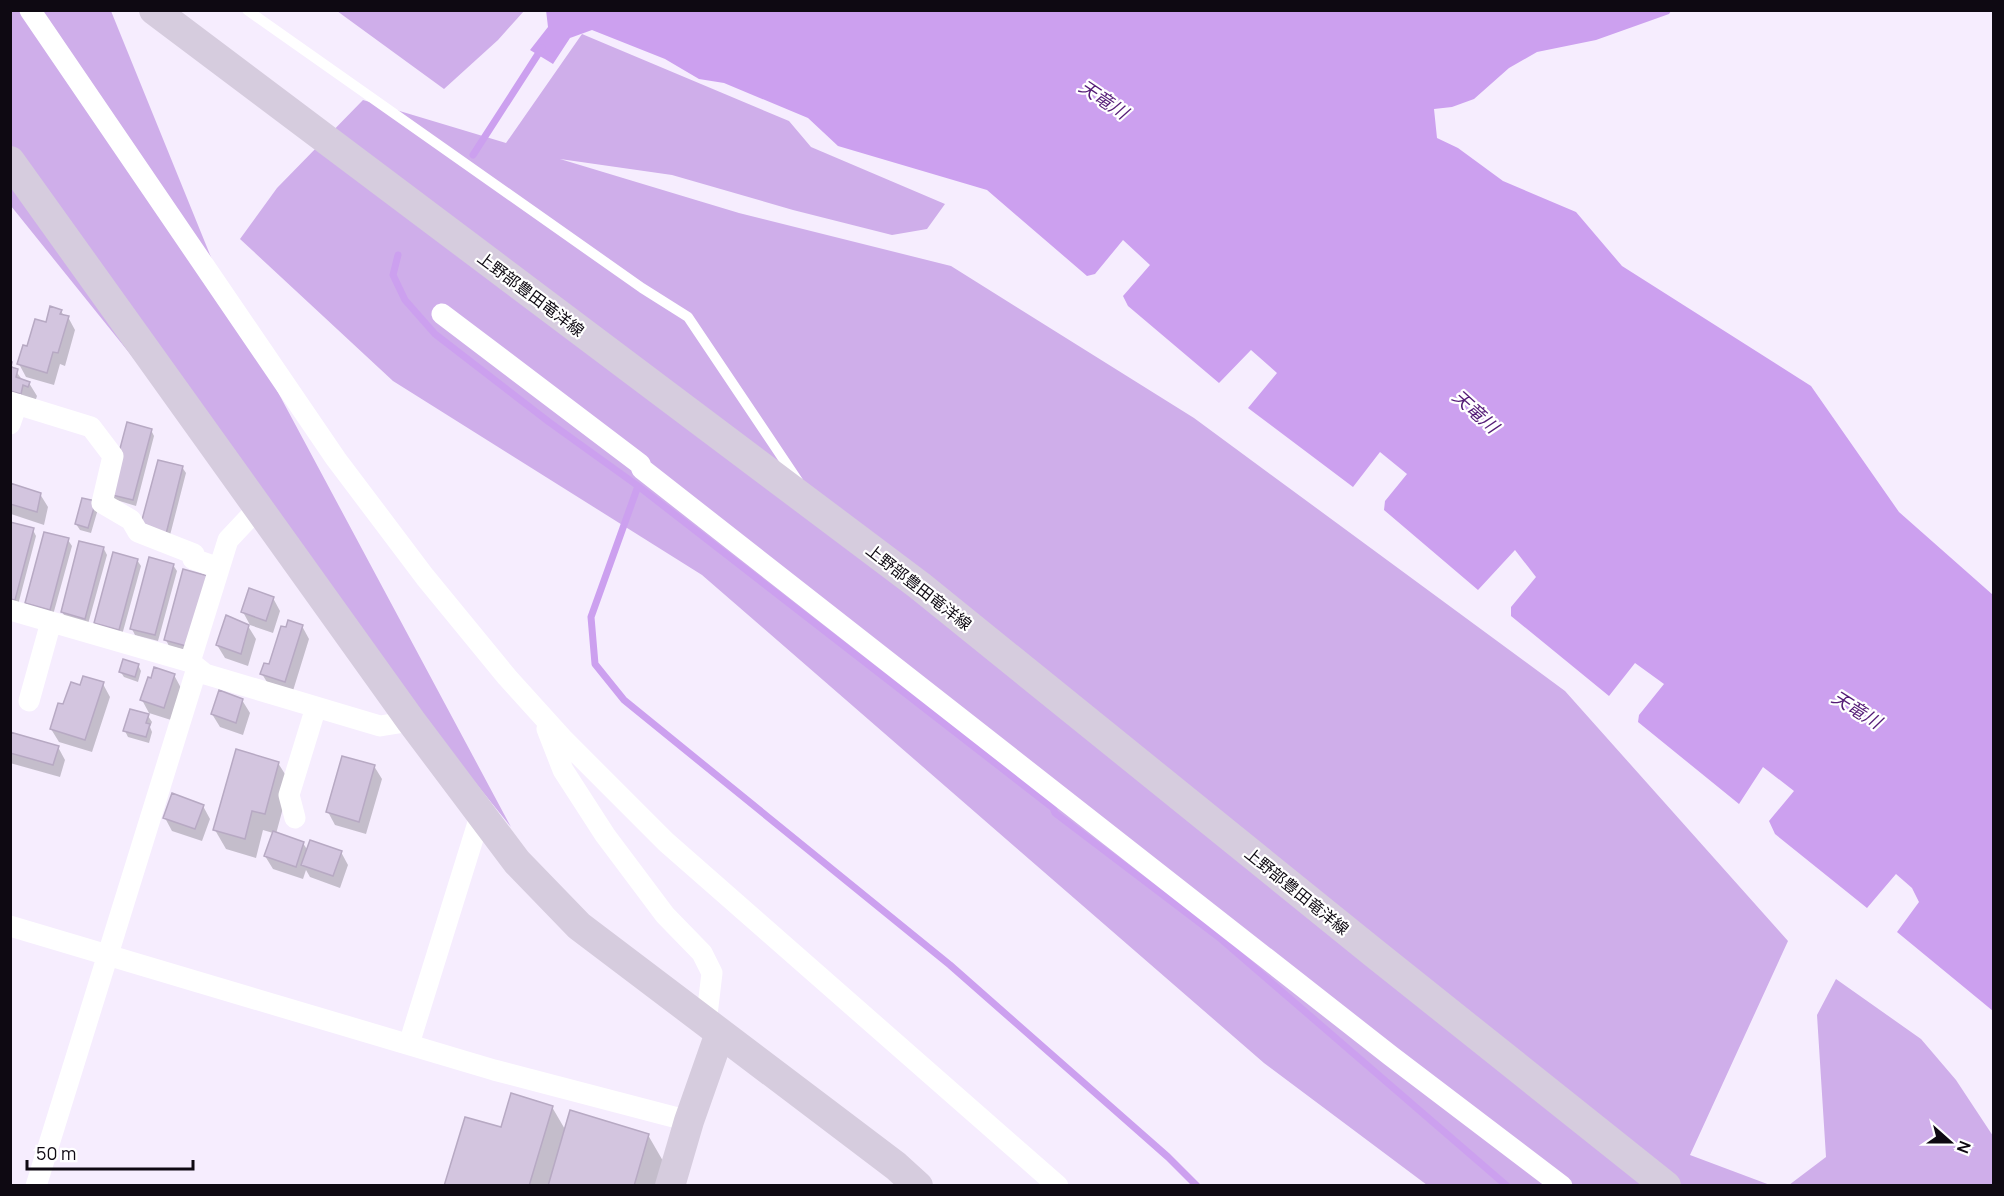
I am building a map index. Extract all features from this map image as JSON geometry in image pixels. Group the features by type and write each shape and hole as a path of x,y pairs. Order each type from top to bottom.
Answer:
{"main road":[{"name":"上野部豊田竜洋線","path":"154,10 920,586 1374,953 1666,1185"},
{"path":"10,161 411,721 517,862 579,926 918,1185"},
{"path":"670,1185 713,1028"}],"street":[{"path":"30,10 336,459 425,577 507,677 572,748 666,842 1058,1185"},
{"path":"442,314 640,464 642,469 1391,1056 1562,1185"},
{"path":"13,410 91,427 113,456 102,502 131,520 138,532 195,554 193,559 219,568"},
{"path":"36,1185 108,955 228,540 258,508"},
{"path":"10,610 193,665 205,674 380,726 411,721"},
{"path":"29,701 51,622"},
{"path":"295,818 289,795 316,707"},
{"path":"541,715 564,770 605,835 665,915 702,953 712,973 713,1028"},
{"path":"409,1044 481,813"},
{"path":"10,926 494,1070 689,1121"}],"lane":[{"path":"247,10 642,288 688,317 819,511"}],"shaded area":[{"path":"10,11 111,11 228,299 511,827 11,206"},
{"path":"337,11 524,11 498,40 444,89"},
{"path":"582,34 789,121 811,147 945,204 927,229 892,235 793,210 672,175 560,159 739,213 951,266 1194,418 1565,691 1788,941 1690,1155 1770,1185 1427,1185 1264,1063 702,575 393,381 240,239 277,188 363,100 506,143"},
{"path":"1836,979 1921,1039 1956,1080 1993,1136 1993,1185 1789,1185 1826,1157 1817,1015"}],"water":[{"name":"天竜川","path":"546,10 1671,11 1669,14 1596,40 1537,52 1509,68 1474,99 1452,107 1434,109 1437,138 1458,148 1503,181 1576,212 1622,266 1811,386 1899,512 1993,595 1993,1011 1897,932 1919,902 1912,888 1896,874 1867,908 1775,834 1769,821 1794,791 1763,767 1739,804 1638,722 1639,715 1664,684 1635,663 1609,696 1511,616 1511,607 1536,577 1515,550 1478,590 1384,510 1385,501 1407,474 1380,452 1353,487 1248,408 1277,373 1251,350 1219,383 1128,306 1123,296 1150,265 1123,240 1095,274 1087,276 987,190 838,146 808,118 724,83 699,79 665,59 592,30 570,38 553,64 530,50 548,27"}],"building":[{"path":"50,306 62,310 60,314 69,316 58,353 53,352 47,373 17,364 23,345 27,346 35,319 46,322"},
{"path":"10,361 12,362 11,367 18,369 16,377 30,382 28,387 23,385 21,394 10,391"},
{"path":"127,422 152,429 133,500 108,494"},
{"path":"158,460 183,466 165,538 139,531"},
{"path":"10,483 41,493 37,512 10,504"},
{"path":"82,498 96,501 88,528 75,524"},
{"path":"10,522 34,528 15,600 10,599"},
{"path":"44,532 69,538 50,610 25,603"},
{"path":"79,541 104,547 85,619 61,612"},
{"path":"113,552 138,559 119,630 94,623"},
{"path":"149,557 174,564 155,635 130,629"},
{"path":"183,569 208,576 190,647 164,640"},
{"path":"249,588 274,597 266,621 241,612"},
{"path":"226,615 249,625 241,654 216,645"},
{"path":"288,620 303,625 285,682 260,674 264,663 269,664 281,626 286,627"},
{"path":"123,659 139,664 135,677 119,672"},
{"path":"154,667 175,674 164,708 140,700"},
{"path":"83,676 104,682 85,740 50,729 58,703 63,704 71,682 80,685"},
{"path":"219,690 243,699 236,723 211,714"},
{"path":"130,709 149,714 146,723 150,724 146,737 123,731"},
{"path":"10,732 59,746 53,765 10,753"},
{"path":"236,749 279,762 265,814 252,811 245,839 213,830"},
{"path":"342,756 375,765 359,822 326,812"},
{"path":"172,793 204,805 195,829 163,818"},
{"path":"273,831 304,842 296,867 264,856"},
{"path":"310,840 342,851 333,876 301,865"},
{"path":"511,1093 553,1106 529,1186 444,1186 465,1117 501,1127"},
{"path":"570,1110 649,1134 634,1186 548,1186"}],"waterway":[{"path":"473,155 542,48"},
{"path":"398,255 393,275 405,300 435,334 549,422 638,486 1053,808 1055,813 1221,939 1507,1186"},
{"path":"638,486 591,617 595,664 624,700 950,965 1168,1157 1197,1186"}]}
